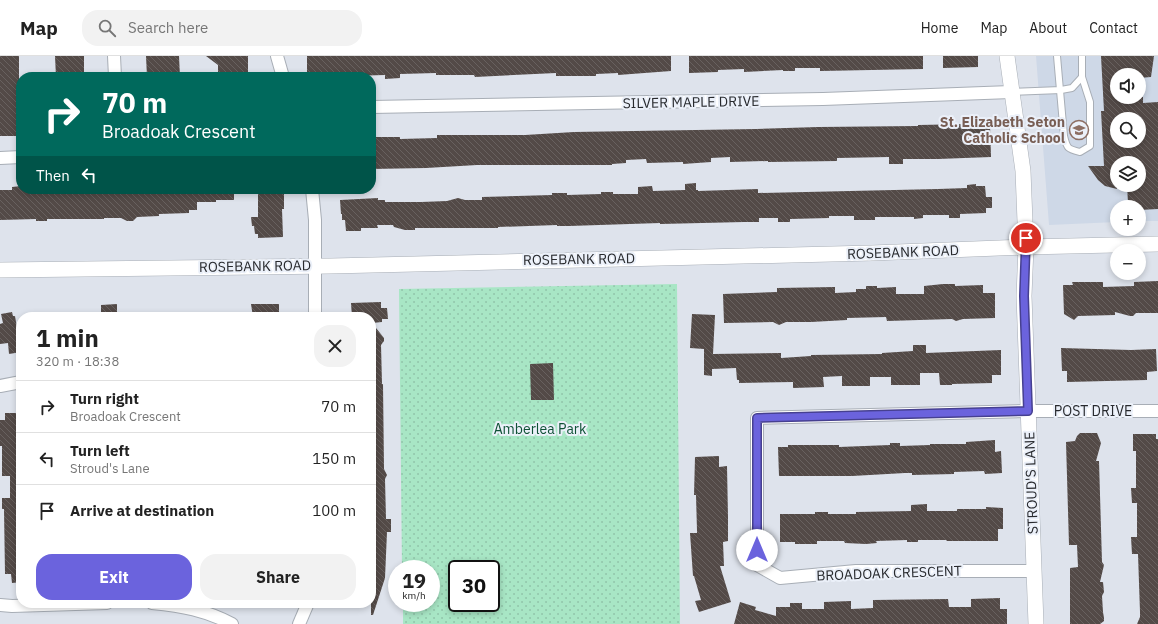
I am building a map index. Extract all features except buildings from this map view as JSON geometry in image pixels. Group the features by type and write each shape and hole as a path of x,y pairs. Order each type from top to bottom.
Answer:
{"street":[{"path":"114,56 115,72"},
{"path":"277,56 282,72"},
{"name":"STROUD'S LANE","path":"1007,56 1023,171 1026,247 1024,296 1036,624"},
{"name":"SILVER MAPLE DRIVE","path":"376,107 823,100 1011,92"},
{"path":"0,158 16,158"},
{"path":"312,194 315,220 315,312"},
{"name":"ROSEBANK ROAD","path":"0,270 314,266 872,253 1158,244"},
{"path":"0,386 16,383"},
{"name":"POST DRIVE","path":"1028,411 1158,411"},
{"name":"BROADOAK CRESCENT","path":"1028,411 757,418 757,565 780,578 856,571 1034,572"},
{"path":"0,605 16,606"},
{"path":"190,608 213,615 232,624"},
{"path":"299,624 306,608"}],"lane":[{"path":"1057,56 1064,136 1067,147 1071,150 1080,152 1090,146 1090,102 1082,77 1082,56"},
{"path":"1011,92 1060,90 1072,88 1082,77"}],"shaded area":[{"name":"St. Elizabeth Seton Catholic School","path":"1036,56 1158,56 1158,221 1146,221 1146,200 1110,200 1110,222 1049,225"}],"green space":[{"name":"Amberlea Park","path":"677,284 680,624 403,624 403,612 440,612 440,560 402,560 399,289"}],"place":[{"name":"St. Elizabeth Seton Catholic School","path":"1079,130"}],"route":[{"path":"757,550 757,418 1028,411 1024,296 1026,238"}]}
